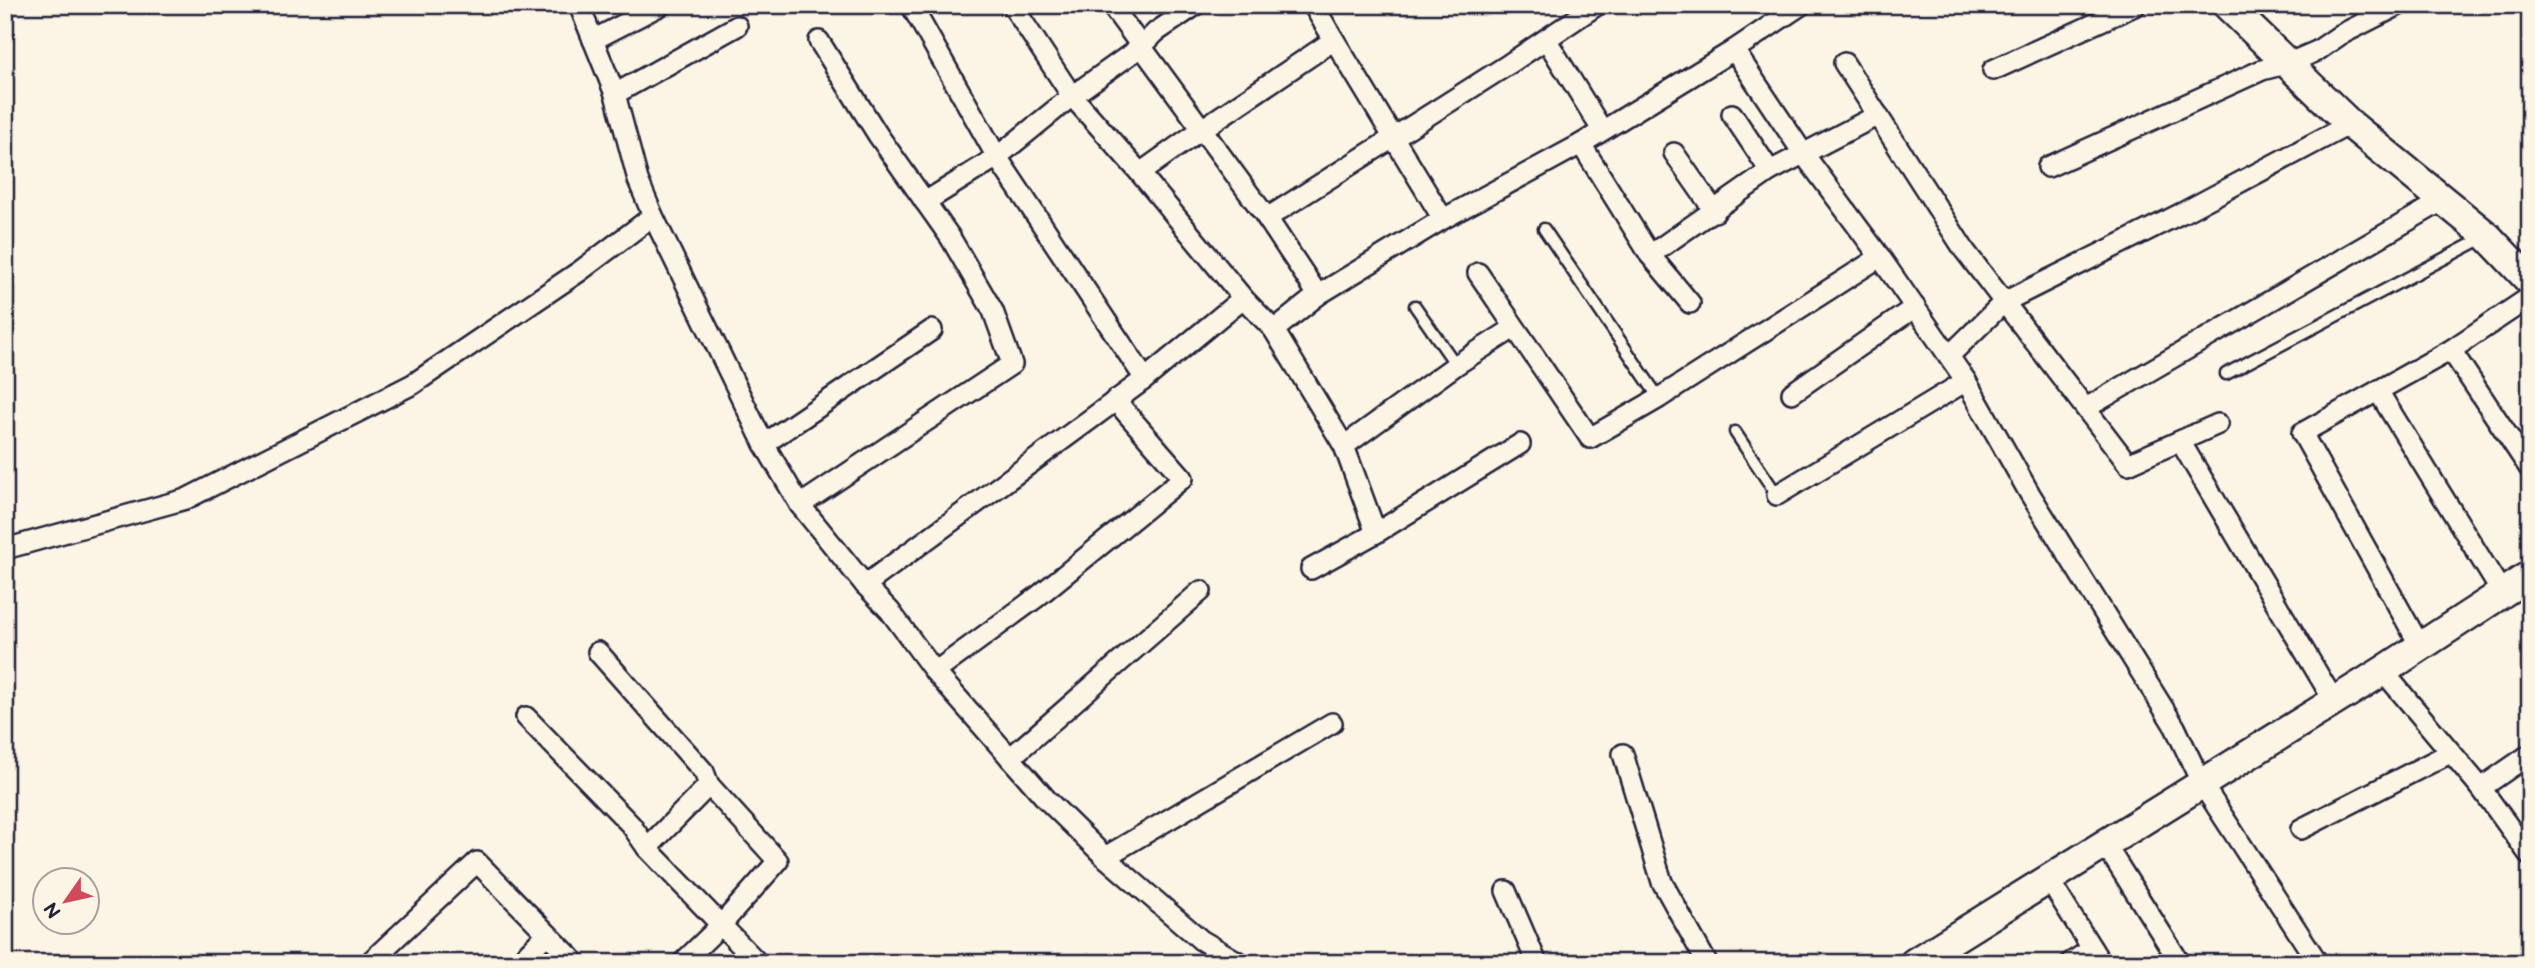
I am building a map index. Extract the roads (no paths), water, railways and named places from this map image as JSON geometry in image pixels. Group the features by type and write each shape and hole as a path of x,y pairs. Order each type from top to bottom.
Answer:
{"street":[{"path":"579,5 615,94 638,180 653,216 764,444 800,505 865,585 890,611 935,672 1047,800 1105,856 1201,940 1240,963"},
{"path":"593,40 661,5"},
{"path":"911,5 997,157 1145,380"},
{"path":"1012,5 1072,96 1140,173 1243,298 1274,330 1344,446 1376,533"},
{"path":"1111,5 1267,218 1318,295"},
{"path":"925,202 997,157 1072,96 1196,5"},
{"path":"1313,5 1443,219"},
{"path":"1267,218 1597,5"},
{"path":"1274,330 1318,295 1443,219 1581,144 1734,50 1801,5"},
{"path":"1993,70 2136,5"},
{"path":"2227,5 2350,124 2487,236 2530,281"},
{"path":"2048,167 2262,70 2289,63 2317,51 2340,35 2399,5"},
{"path":"615,94 737,26"},
{"path":"1546,39 1602,130"},
{"path":"1140,173 1334,40"},
{"path":"800,505 1012,364 993,311 950,237 878,135 819,41"},
{"path":"1734,50 1802,153 1880,257 1966,381 2030,494 2175,727 2202,784 2318,963"},
{"path":"1844,63 1965,251 2127,464 2218,424"},
{"path":"1732,114 1770,171"},
{"path":"1650,255 1770,171 1878,115"},
{"path":"1949,356 2004,302 2182,213 2350,124"},
{"path":"1581,144 1650,255 1690,303"},
{"path":"1674,153 1715,212"},
{"path":"2087,408 2442,201"},
{"path":"5,549 186,499 401,390 580,271 653,216"},
{"path":"1478,273 1590,438 1659,398 1880,257"},
{"path":"2420,646 2302,433 2451,350 2530,297"},
{"path":"865,585 1145,380 1243,298"},
{"path":"1792,393 1915,307"},
{"path":"1344,446 1456,365 1514,328"},
{"path":"764,444 932,330"},
{"path":"2451,350 2530,469"},
{"path":"1777,495 1966,381"},
{"path":"2378,391 2502,593"},
{"path":"935,672 1037,597 1184,478 1115,400"},
{"path":"2179,441 2334,701"},
{"path":"1311,569 1376,533 1520,444"},
{"path":"1914,963 2383,671 2530,576"},
{"path":"1010,758 1201,591"},
{"path":"598,652 704,772 709,785 778,861 721,925 682,963"},
{"path":"2383,671 2481,788 2530,856"},
{"path":"526,717 631,825 647,848 758,963"},
{"path":"1105,856 1332,723"},
{"path":"2301,829 2450,753"},
{"path":"1623,754 1662,882 1707,963"},
{"path":"2481,788 2530,754"},
{"path":"647,848 709,785"},
{"path":"2105,844 2180,963"},
{"path":"369,963 477,862 576,963"},
{"path":"2049,880 2097,956 2070,963"},
{"path":"1506,891 1537,963"},
{"path":"519,963 547,934"}],"lane":[{"path":"1544,229 1659,398"},
{"path":"2226,374 2487,236"},
{"path":"1415,306 1456,365"},
{"path":"1735,432 1777,495"}]}
